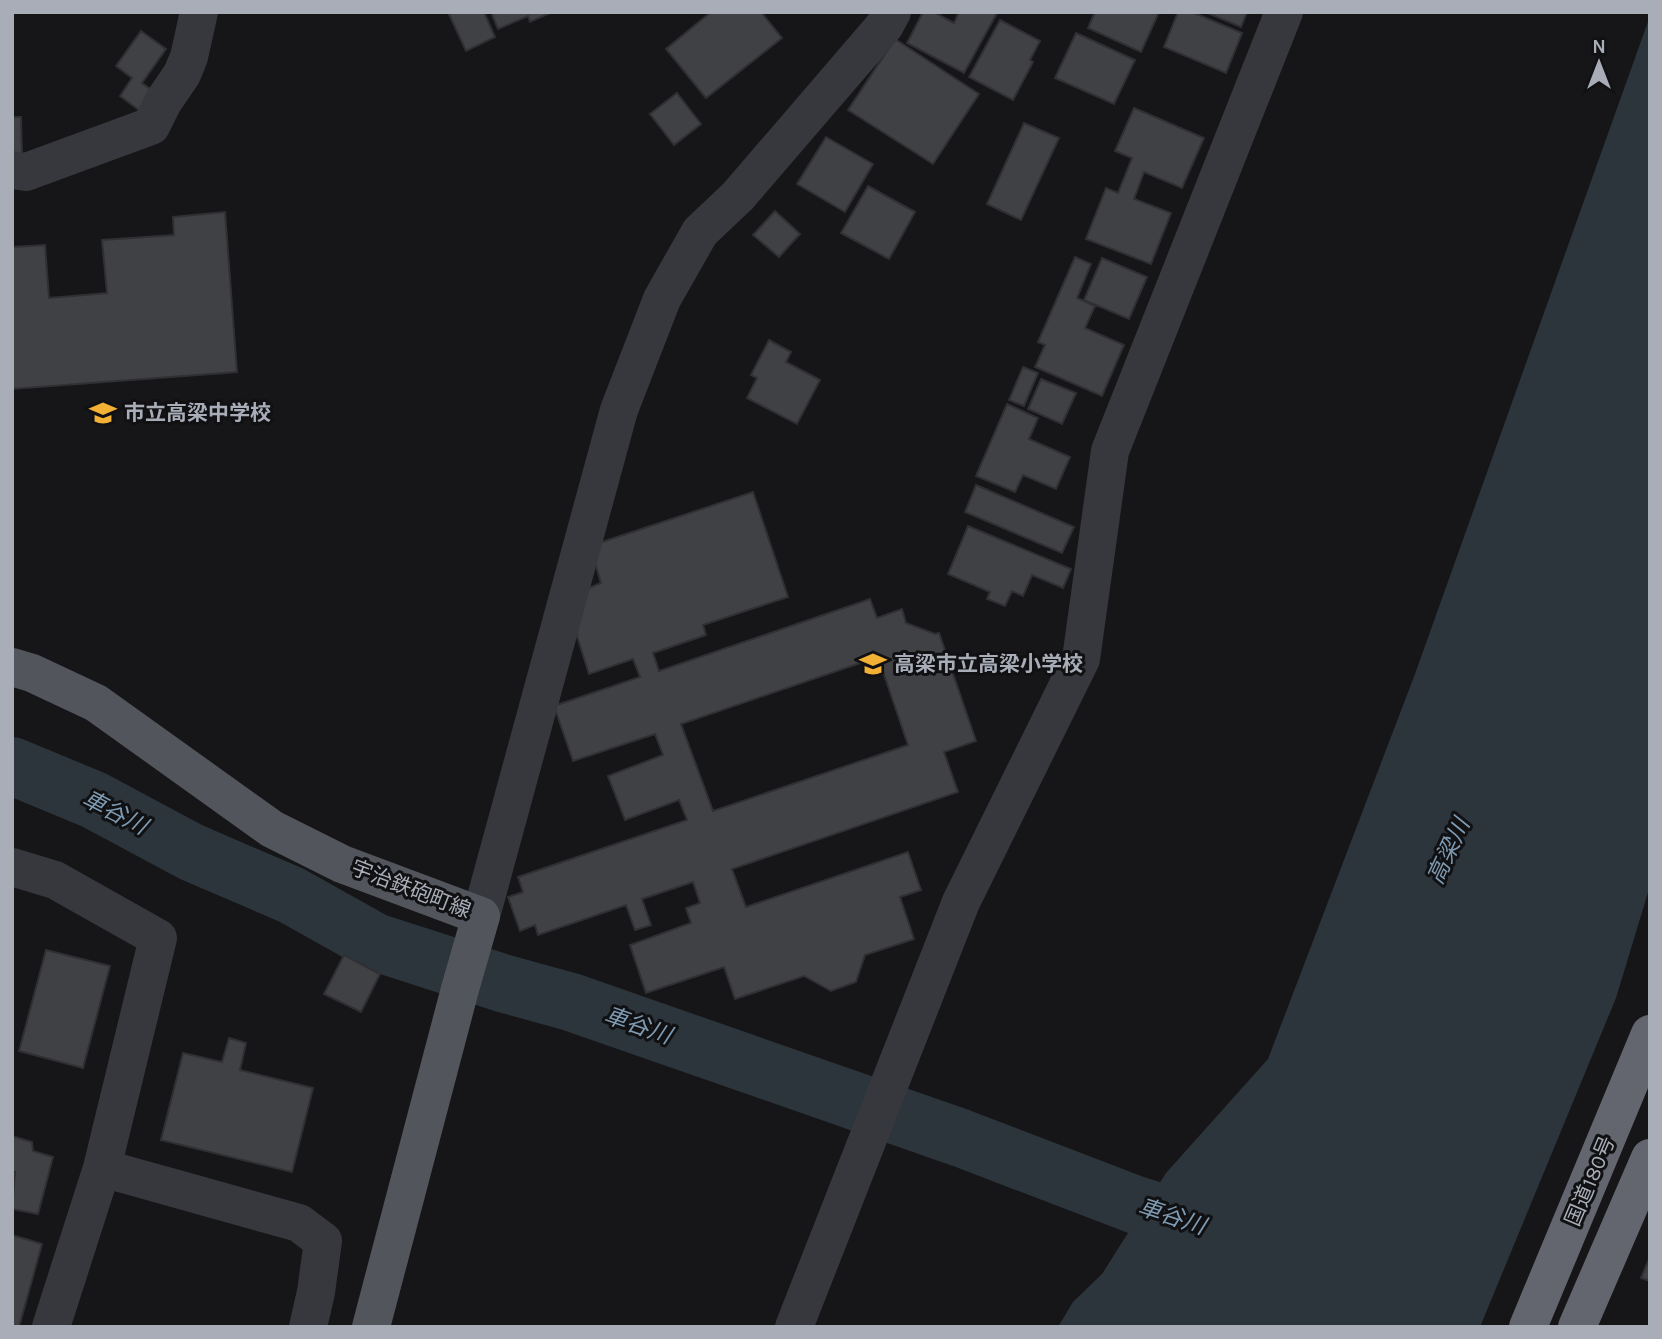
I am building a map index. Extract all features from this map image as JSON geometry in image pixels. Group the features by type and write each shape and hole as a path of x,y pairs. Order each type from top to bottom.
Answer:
{"highway":[{"name":"国道180号","path":"1528,1327 1650,1034"},
{"path":"1577,1327 1650,1158"}],"main road":[{"name":"宇治鉄砲町線","path":"12,667 32,673 96,703 272,830 477,929 372,1327"}],"street":[{"path":"12,170 26,172 151,125 182,74 189,57 199,12"},
{"path":"477,929 619,410 662,299 700,232 738,196 885,25 892,12"},
{"path":"794,1327 961,902 1081,659 1110,451 1284,12"},
{"path":"12,867 55,880 158,938 103,1168 51,1327"},
{"path":"103,1168 299,1223 323,1241 316,1293 307,1327"}],"water":[{"name":"高梁川","path":"1650,16 1650,886 1616,998 1480,1327 1058,1327 1073,1302 1102,1274 1166,1173 1268,1059 1415,674"}],"building":[{"path":"448,12 484,12 495,37 466,51"},
{"path":"491,12 552,12 530,22 528,16 498,29"},
{"path":"711,12 761,12 782,38 706,98 666,49"},
{"path":"923,12 934,12 954,23 959,12 997,13 964,73 907,43"},
{"path":"1095,12 1159,12 1141,52 1088,28"},
{"path":"1178,12 1192,12 1242,33 1226,73 1164,47"},
{"path":"1205,12 1247,12 1241,27"},
{"path":"1000,20 1040,41 1030,60 1033,62 1013,100 969,77"},
{"path":"141,31 166,49 142,83 153,91 139,110 120,96 132,78 116,66"},
{"path":"1076,33 1135,60 1114,104 1055,78"},
{"path":"895,39 979,94 933,164 848,110"},
{"path":"677,93 701,124 674,145 650,114"},
{"path":"1134,108 1204,138 1182,188 1144,172 1134,199 1171,213 1151,264 1086,239 1106,188 1118,193 1132,158 1115,151"},
{"path":"12,117 21,117 22,154 12,154"},
{"path":"1024,123 1059,138 1021,220 987,204"},
{"path":"826,137 873,164 845,212 797,184"},
{"path":"868,186 915,212 889,259 841,233"},
{"path":"775,211 800,234 779,257 753,235"},
{"path":"225,212 237,372 12,389 12,247 45,245 49,298 107,293 102,240 174,235 173,217"},
{"path":"1075,257 1091,264 1077,298 1095,306 1085,328 1124,345 1102,396 1035,367 1045,345 1038,342"},
{"path":"1102,258 1147,277 1129,319 1084,300"},
{"path":"769,340 791,352 786,362 820,380 797,424 747,398 757,378 751,375"},
{"path":"1023,367 1038,373 1024,406 1009,400"},
{"path":"1041,379 1076,393 1062,424 1028,409"},
{"path":"1007,404 1038,418 1029,439 1070,457 1056,489 1023,475 1015,492 976,476"},
{"path":"976,485 1074,527 1062,553 965,512"},
{"path":"753,492 788,597 703,625 706,635 653,653 659,671 870,599 877,618 902,609 906,623 935,634 939,633 976,741 944,752 958,792 732,869 746,907 908,852 921,890 900,897 914,939 865,955 856,982 831,991 804,976 735,999 724,967 646,993 630,945 691,923 686,908 700,903 693,882 642,899 651,925 635,930 626,905 538,935 535,925 520,931 508,897 523,892 518,877 687,820 679,800 625,820 608,776 663,755 655,734 573,761 554,706 640,677 633,659 589,674 577,636 579,592 601,583 590,546","holes":["878,657 908,745 713,811 681,724"]},
{"path":"968,526 1071,569 1063,588 1032,575 1023,596 1012,591 1005,606 987,599 990,592 948,574"},
{"path":"46,950 110,966 83,1068 19,1051"},
{"path":"344,955 380,974 361,1012 324,994"},
{"path":"229,1038 246,1043 240,1070 313,1088 292,1172 161,1140 183,1053 222,1062"},
{"path":"12,1136 32,1142 33,1151 53,1157 38,1214 12,1209 15,1172 12,1171"},
{"path":"12,1235 42,1244 19,1327 12,1327"},
{"path":"1650,1257 1650,1281 1641,1278"}],"waterway":[{"name":"車谷川","path":"12,766 94,800 191,852 291,895 375,942 571,1002 961,1138 1136,1205 1219,1231"}],"place":[{"name":"市立高梁中学校","path":"103,413"},
{"name":"高梁市立高梁小学校","path":"873,664"}]}
